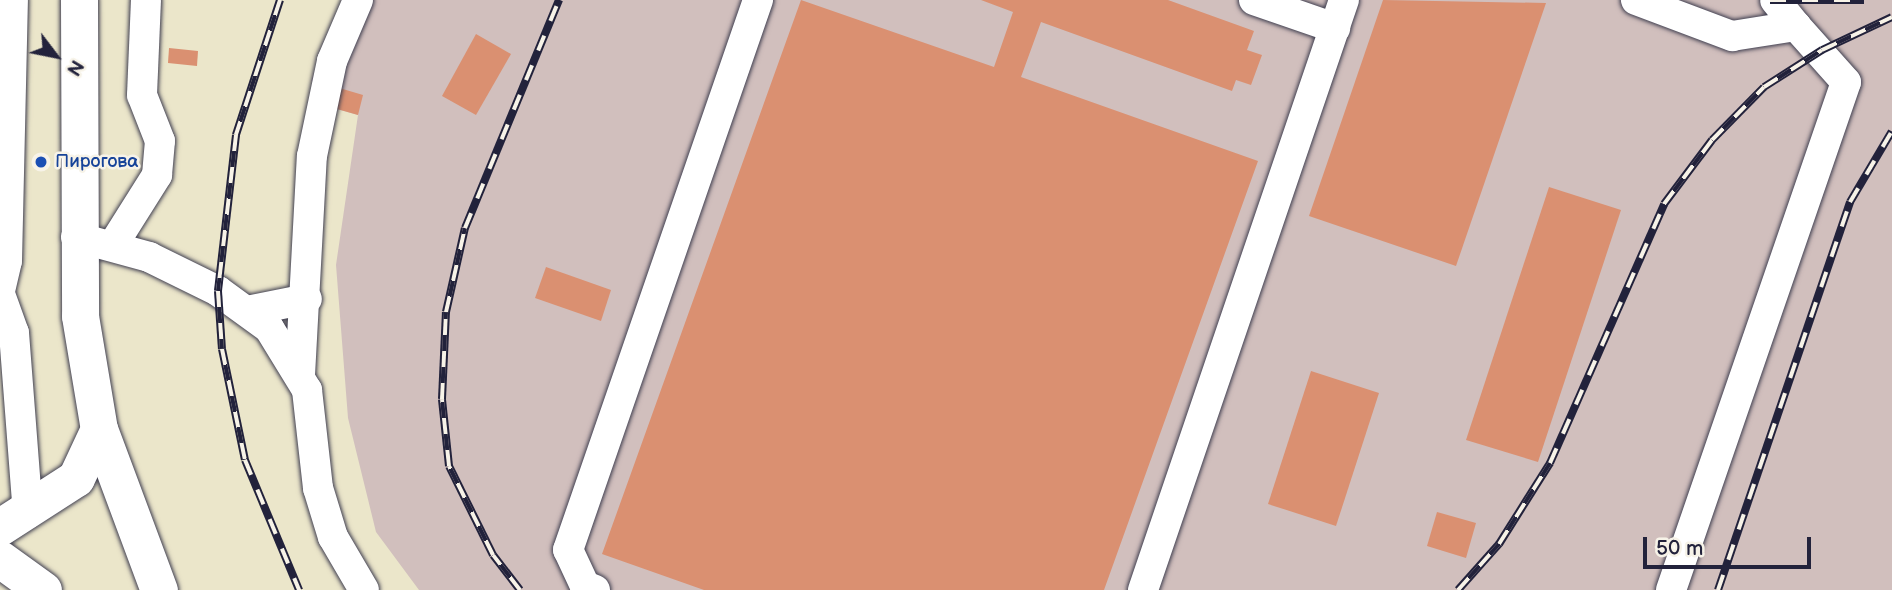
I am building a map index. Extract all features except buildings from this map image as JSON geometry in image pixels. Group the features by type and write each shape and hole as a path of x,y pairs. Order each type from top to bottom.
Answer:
{"main road":[{"path":"79,0 76,237 80,316 99,429 159,590"},
{"path":"14,520 76,478 99,429"},
{"path":"0,559 43,590"}],"street":[{"path":"13,0 7,261 0,292 14,333 14,520"},
{"path":"113,245 157,175 160,141 142,94 146,0"},
{"path":"358,0 332,61 312,156 307,299 300,374 318,488 333,537 364,590"},
{"path":"595,590 584,586 568,550 758,0"},
{"path":"1254,0 1335,28"},
{"path":"1143,590 1344,0"},
{"path":"1636,0 1732,37 1796,26"},
{"path":"1671,590 1846,82 1775,0"},
{"path":"76,237 113,245 218,291 269,328 300,374"},
{"path":"247,311 307,299"}],"shaded area":[{"path":"343,0 1892,0 1892,590 419,590 376,532 348,418 336,265 358,115 330,107 336,87 311,81"}],"railway":[{"path":"280,0 236,135 218,291 222,349 245,460 299,590"},
{"path":"520,590 493,555 449,466 442,399 446,312 465,228 559,0"},
{"path":"1770,0 1864,0"},
{"path":"1458,590 1499,544 1550,463 1664,204 1712,140 1764,87 1822,50 1892,17"},
{"path":"1718,590 1850,202 1892,131"}],"place":[{"name":"Пирогова","path":"41,162"}]}
